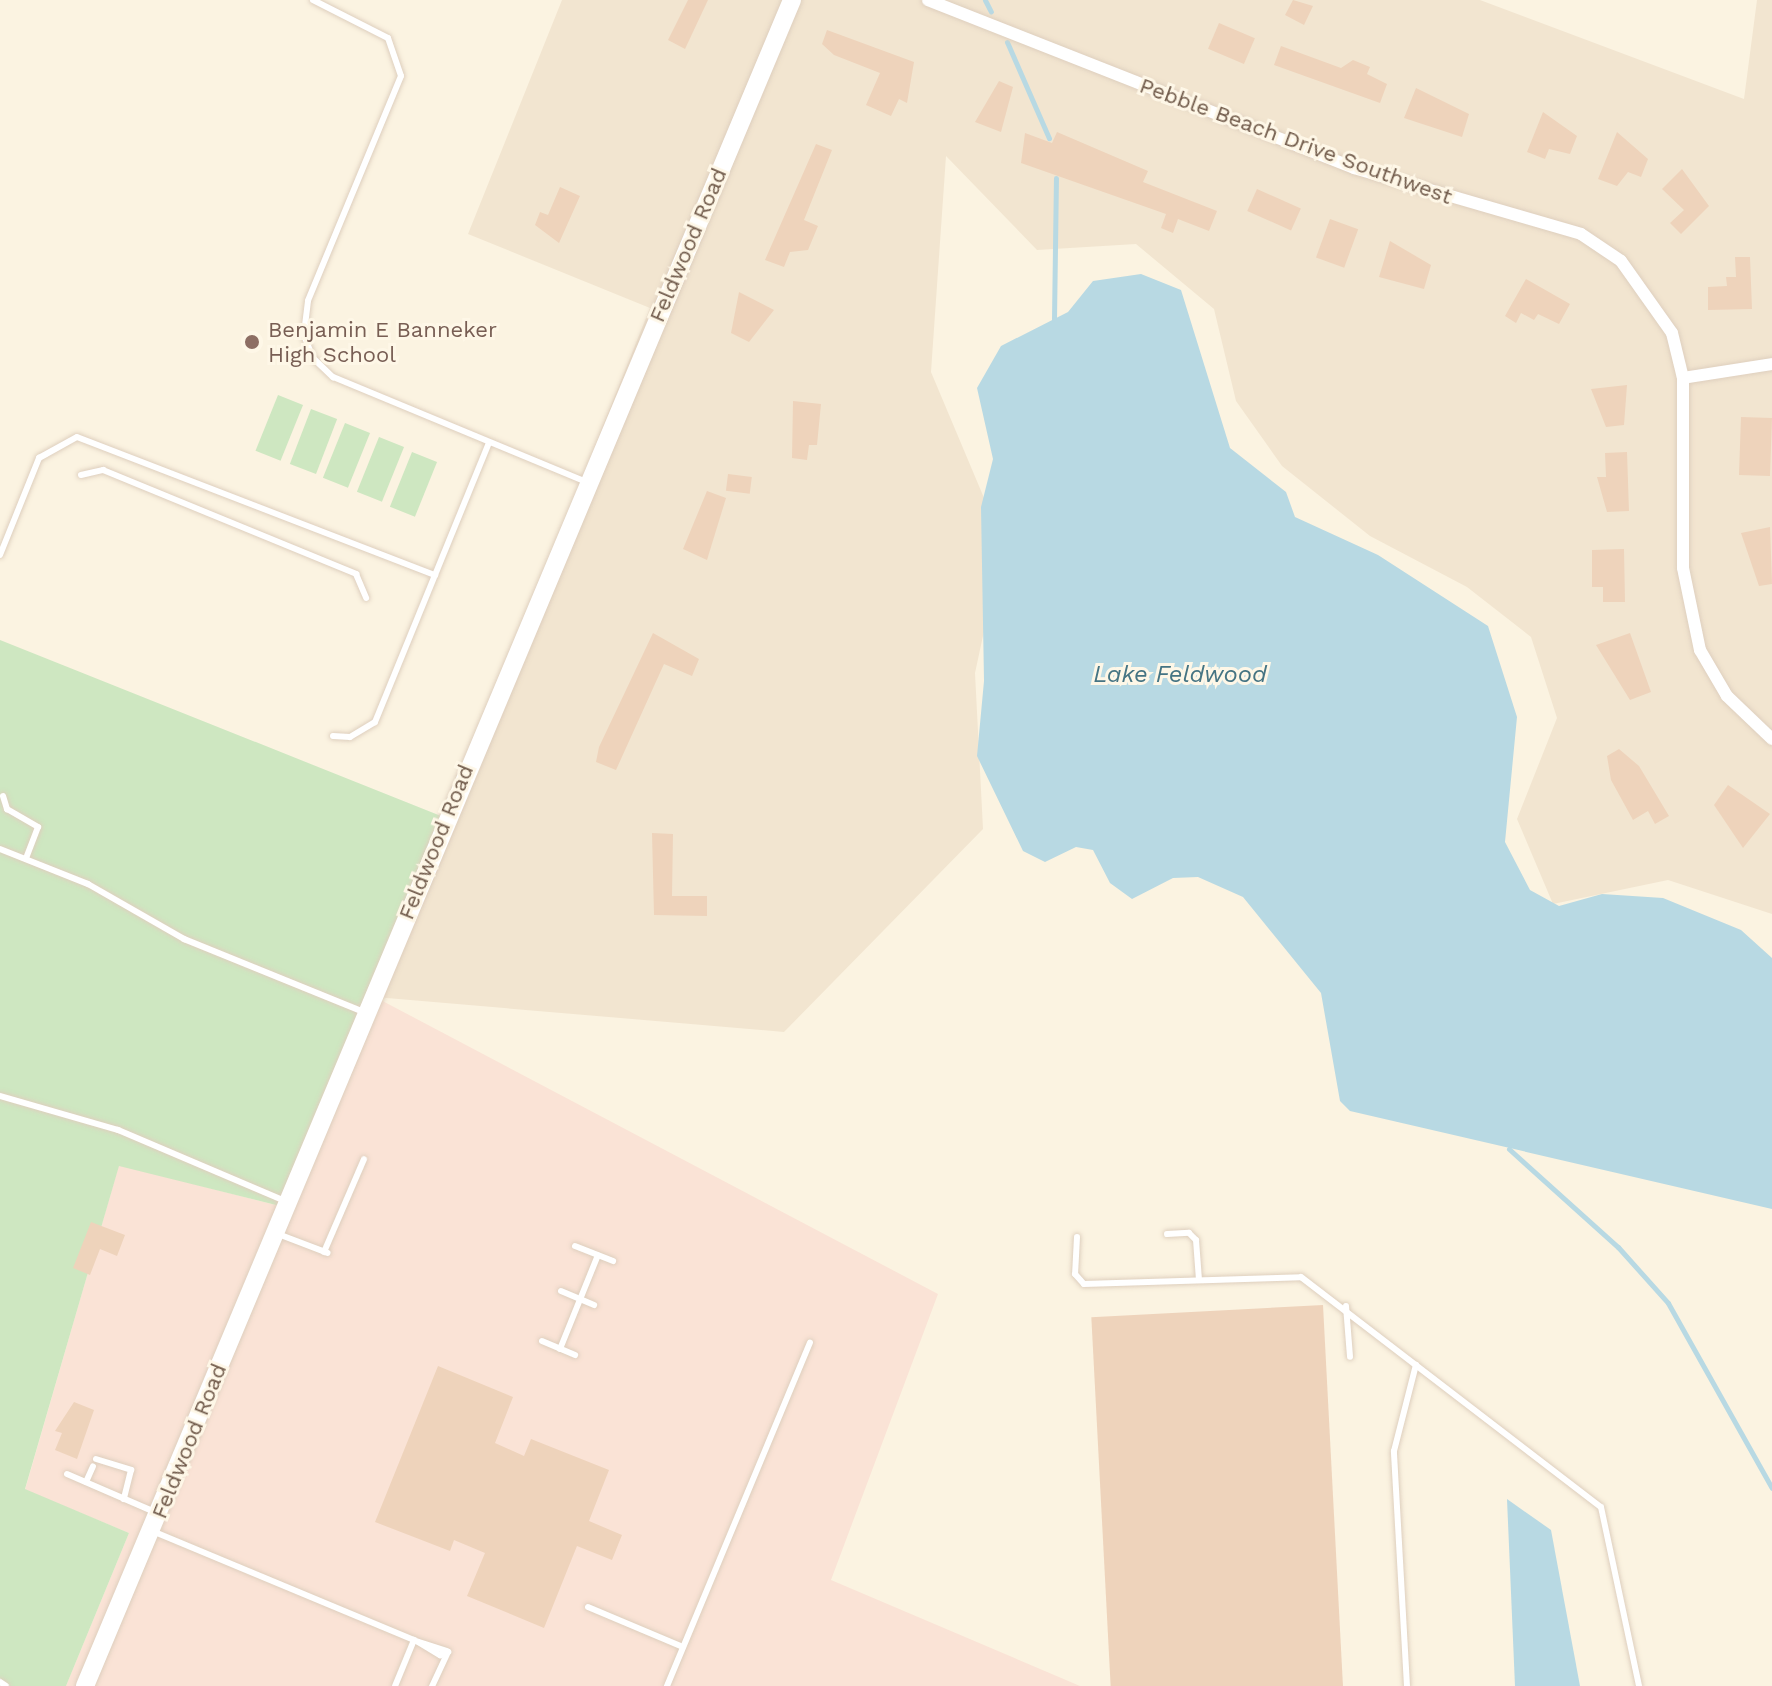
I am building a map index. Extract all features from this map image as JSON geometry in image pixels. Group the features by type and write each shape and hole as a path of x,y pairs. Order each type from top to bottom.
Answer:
{"street":[{"name":"Feldwood Road","path":"85,1686 586,482 792,0"},
{"name":"Pebble Beach Drive Southwest","path":"928,0 1354,168 1581,234 1621,261 1651,294 1683,378 1685,597 1700,650 1727,696 1772,739"},
{"path":"1683,378 1772,364"}],"lane":[{"path":"313,0 388,38 401,76 308,301 304,335 313,358 333,377 586,482"},
{"path":"0,555 39,458 77,437 435,575"},
{"path":"333,736 350,737 375,722 489,442"},
{"path":"81,475 95,468 356,574 366,598"},
{"path":"3,796 7,809 38,827 26,859"},
{"path":"0,849 26,859 184,939 366,1013"},
{"path":"0,1096 118,1130 288,1202"},
{"path":"275,1233 326,1253 364,1159"},
{"path":"1167,1234 1189,1233 1196,1240 1199,1280"},
{"path":"1077,1237 1075,1274 1084,1284 1301,1277 1346,1306 1416,1365 1601,1507 1639,1686"},
{"path":"575,1246 613,1261"},
{"path":"560,1349 598,1255"},
{"path":"561,1291 594,1305"},
{"path":"1346,1306 1350,1357"},
{"path":"542,1341 575,1355"},
{"path":"667,1686 810,1343"},
{"path":"1407,1686 1394,1451 1416,1365"},
{"path":"86,1482 94,1462 131,1470 124,1499"},
{"path":"67,1474 124,1499 155,1523 416,1641 446,1651 432,1686"},
{"path":"588,1607 683,1647"},
{"path":"395,1686 416,1641"},
{"path":"0,1682 6,1686"}],"shaded area":[{"path":"562,0 1480,0 1744,99 1757,0 1772,0 1772,914 1668,880 1553,904 1517,819 1557,718 1531,637 1467,587 1370,536 1282,466 1236,401 1214,309 1136,244 1037,250 946,156 931,372 1003,543 975,673 983,829 784,1032 375,997 650,308 468,234"},
{"path":"375,997 938,1294 831,1580 1080,1686 66,1686 129,1533 25,1490 119,1165 279,1206"}],"green space":[{"path":"278,395 303,405 281,461 256,451"},
{"path":"311,409 337,419 316,474 290,464"},
{"path":"345,423 370,433 348,488 323,478"},
{"path":"379,437 404,447 382,502 357,492"},
{"path":"412,452 437,462 415,517 390,507"},
{"path":"0,640 446,818 280,1206 119,1166 25,1489 129,1533 66,1686 0,1686"}],"water":[{"name":"Lake Feldwood","path":"1141,274 1181,290 1230,448 1286,492 1295,517 1378,555 1488,626 1517,717 1505,842 1530,890 1559,906 1602,894 1663,898 1741,930 1772,958 1772,1209 1350,1111 1340,1101 1321,993 1243,897 1198,877 1173,878 1132,899 1110,883 1093,850 1076,847 1045,862 1023,851 977,756 984,681 981,507 993,459 977,388 1001,346 1068,312 1093,281"},
{"path":"1507,1499 1551,1530 1580,1686 1515,1686"}],"building":[{"path":"688,0 708,0 685,49 668,40"},
{"path":"1293,0 1313,6 1304,25 1285,15"},
{"path":"1219,23 1255,38 1244,64 1208,49"},
{"path":"827,30 914,62 907,103 899,99 891,116 866,105 880,73 834,55 822,44"},
{"path":"1281,46 1341,68 1353,60 1370,67 1367,74 1387,84 1380,103 1274,65"},
{"path":"999,81 1013,87 1001,132 975,122"},
{"path":"1416,88 1469,114 1462,137 1404,118"},
{"path":"1543,112 1577,136 1570,154 1549,149 1545,159 1527,152"},
{"path":"1057,132 1148,171 1143,182 1217,211 1209,231 1178,219 1173,233 1161,228 1166,214 1021,163 1025,133 1052,143"},
{"path":"1617,132 1648,159 1641,177 1628,172 1617,186 1598,179"},
{"path":"816,144 832,150 804,220 818,226 808,250 790,252 784,267 765,260"},
{"path":"1682,169 1709,206 1681,234 1670,223 1684,210 1662,189"},
{"path":"560,187 580,196 559,243 535,225 540,212 548,215"},
{"path":"1257,189 1301,209 1291,230 1247,211"},
{"path":"1330,219 1358,229 1344,268 1316,258"},
{"path":"1390,241 1431,265 1424,289 1379,277"},
{"path":"1735,257 1750,257 1752,309 1708,310 1708,287 1727,286 1726,277 1736,277"},
{"path":"1526,279 1570,304 1559,324 1538,314 1534,320 1521,313 1516,323 1505,316"},
{"path":"739,292 774,310 749,342 731,333"},
{"path":"1627,385 1624,425 1606,427 1591,389"},
{"path":"793,401 821,404 817,445 809,445 807,460 792,458"},
{"path":"1741,417 1772,418 1770,476 1739,475"},
{"path":"1627,452 1629,511 1607,512 1597,477 1606,477 1605,453"},
{"path":"728,474 752,477 750,494 726,491"},
{"path":"707,491 726,498 707,560 683,549"},
{"path":"1770,527 1772,584 1759,586 1741,533"},
{"path":"1624,549 1625,602 1603,602 1603,587 1592,587 1592,550"},
{"path":"653,633 699,659 692,676 664,664 616,770 596,762 599,747"},
{"path":"1630,633 1651,692 1630,700 1596,645"},
{"path":"1619,749 1639,766 1669,816 1655,824 1648,811 1633,820 1611,780 1607,756"},
{"path":"1728,785 1770,814 1743,848 1714,805"},
{"path":"652,833 673,834 672,896 707,896 707,916 654,915"},
{"path":"91,1222 125,1235 117,1256 100,1249 90,1275 73,1268"},
{"path":"1323,1305 1343,1686 1111,1686 1091,1317"},
{"path":"438,1366 513,1397 495,1443 524,1456 531,1439 609,1470 589,1521 622,1535 612,1560 577,1546 544,1628 467,1596 485,1553 454,1540 450,1551 375,1522"},
{"path":"74,1402 94,1410 77,1459 55,1450 62,1433 55,1431"}],"waterway":[{"path":"985,0 991,12"},
{"path":"1007,42 1049,138"},
{"path":"1054,319 1056,178"},
{"path":"1509,1149 1618,1247 1668,1303 1772,1488"}],"place":[{"name":"Benjamin E Banneker High School","path":"252,342"}]}
